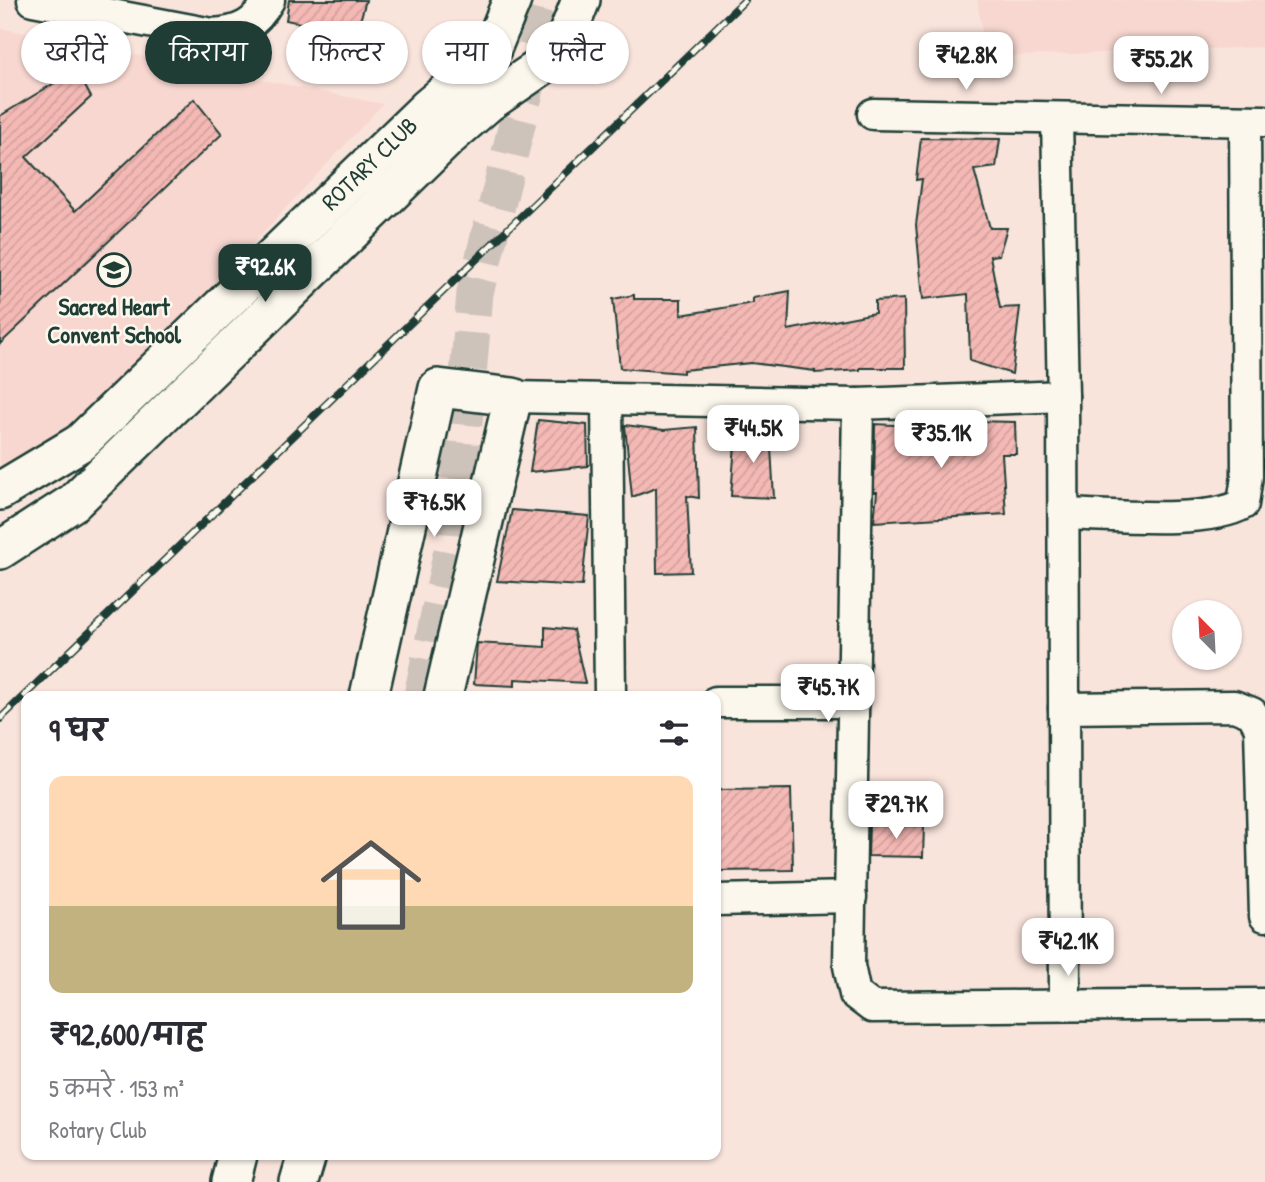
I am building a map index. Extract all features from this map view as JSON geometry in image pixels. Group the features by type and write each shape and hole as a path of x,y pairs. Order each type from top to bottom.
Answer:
{"street":[{"path":"33,0 80,4 212,34 233,33 251,26 270,0"},
{"name":"ROTARY CLUB","path":"0,491 80,443 427,108 489,56 512,0"},
{"path":"0,550 74,502 449,137 488,103 545,64 565,40 581,0"},
{"path":"427,108 449,137"},
{"path":"873,114 1057,120 1255,122 1255,326 1247,476 1243,504 1231,511 1207,515 1064,514"},
{"path":"1057,120 1063,396 1065,1003"},
{"path":"370,691 438,388 513,397 858,404 1063,396"},
{"path":"444,691 513,397"},
{"path":"607,399 610,691"},
{"path":"858,404 851,980 861,1002 872,1007 1065,1003 1265,1004"},
{"path":"0,528 47,503 71,481 80,443"},
{"path":"721,702 854,702"},
{"path":"1064,708 1245,708 1252,713 1260,728 1263,772 1265,916"},
{"path":"721,900 851,897"},
{"path":"231,1182 237,1160"},
{"path":"299,1182 306,1160"},
{"path":"308,1160 312,1182"}],"shaded area":[{"path":"977,0 1265,0 1265,47 986,57"},
{"name":"Sacred Heart Convent School","path":"0,28 21,32 21,84 131,84 131,54 145,57 145,84 272,82 383,104 74,435 0,480"}],"building":[{"path":"289,0 366,0 360,21 286,20"},
{"path":"53,84 84,84 91,97 26,157 75,211 194,99 222,134 0,344 0,116"},
{"path":"921,138 1000,139 996,167 974,170 990,228 1007,228 999,255 990,256 1000,308 1020,307 1012,374 970,361 968,294 923,299 916,225 922,179 916,180"},
{"path":"790,291 788,330 875,313 875,301 904,299 905,368 860,368 815,373 751,363 683,370 683,373 620,368 613,299 634,295 634,299 681,299 681,315 753,303 753,298"},
{"path":"538,420 587,425 588,466 530,472"},
{"path":"930,420 1015,422 1016,454 1002,454 1006,514 874,522 877,492 874,492 875,424 931,427"},
{"path":"625,425 664,430 697,427 699,498 687,496 691,572 657,573 656,488 632,497"},
{"path":"736,431 770,431 774,498 731,496"},
{"path":"512,510 589,516 582,586 497,581"},
{"path":"545,627 573,630 585,683 515,679 515,686 474,684 477,643 545,647"},
{"path":"791,789 793,870 721,871 721,790"},
{"path":"869,825 924,826 923,857 868,856"}],"tunnel":[{"path":"423,691 454,541 475,293 548,0"}],"railway":[{"path":"29,691 745,0"},
{"path":"0,719 21,699"}],"place":[{"name":"Sacred Heart Convent School","path":"114,270"}]}
